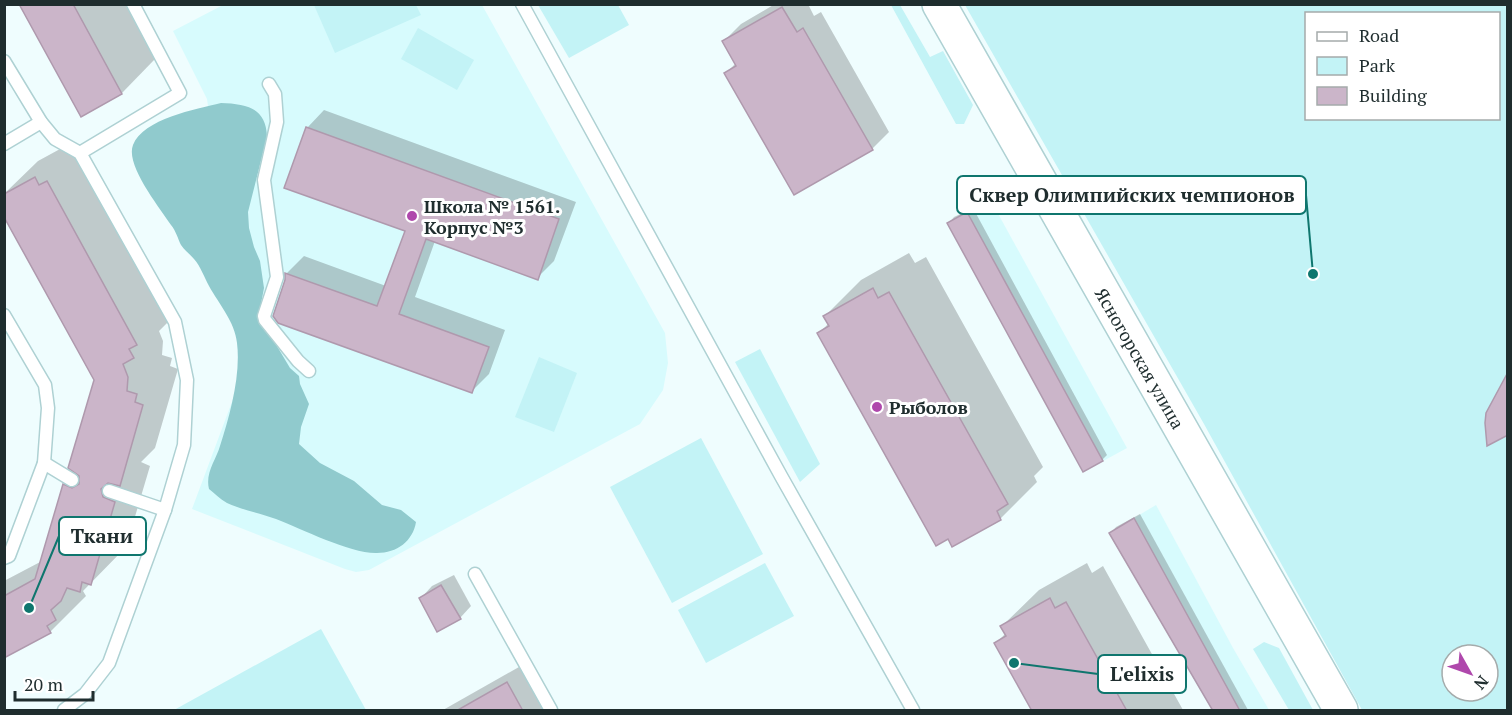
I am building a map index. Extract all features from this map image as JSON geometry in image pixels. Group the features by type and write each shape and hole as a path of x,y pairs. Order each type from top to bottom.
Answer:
{"main road":[{"name":"Ясногорская улица","path":"939,4 1341,711"}],"lane":[{"path":"80,153 180,93 133,4"},
{"path":"522,4 913,711"},
{"path":"4,62 41,122 55,139 80,153 175,322 187,380 184,445 165,510 109,663 85,693 64,711"},
{"path":"269,84 275,94 278,122 264,180 277,277 264,316 298,361 309,371"},
{"path":"4,144 41,122"},
{"path":"4,315 45,384 48,408 44,463 9,556 4,558"},
{"path":"44,463 72,480"},
{"path":"109,491 165,510"},
{"path":"475,574 551,711"}],"shaded area":[{"name":"Школа № 1561. Корпус №3","path":"223,5 482,5 665,333 668,363 663,390 640,424 369,570 356,572 345,569 192,509 245,367 207,99 173,31"},
{"path":"221,103 253,109 259,113 266,127 267,137 248,212 249,228 260,261 264,288 261,304 262,321 290,368 299,376 309,404 301,427 299,444 320,463 354,481 382,505 401,510 416,522 408,540 391,551 377,553 354,550 276,519 227,503 209,489 208,478 224,434 234,395 238,355 236,335 199,265 181,245 173,227 145,186 134,164 132,153 133,145 147,128 171,116"},
{"path":"990,199 1127,448 1083,472 947,223"},
{"path":"1156,505 1269,710 1213,710 1109,533"}],"green space":[{"path":"314,5 416,5 421,15 335,53"},
{"path":"538,5 618,5 629,25 569,58"},
{"path":"891,5 900,5 930,57 943,51 973,105 964,124 956,124"},
{"path":"965,5 1507,5 1507,710 1362,710 1204,424"},
{"path":"418,28 474,60 457,90 401,59"},
{"path":"760,349 820,464 800,482 735,362"},
{"path":"539,357 577,373 554,432 515,417"},
{"path":"701,438 763,554 672,603 610,487"},
{"path":"765,563 794,616 706,663 678,610"},
{"path":"321,629 366,710 174,710"},
{"path":"1264,642 1279,648 1313,710 1289,710 1253,649"}],"building":[{"path":"19,4 73,4 122,94 81,117"},
{"path":"782,7 797,32 803,28 873,150 794,195 724,73 736,66 722,41"},
{"path":"306,127 559,219 538,280 426,239 399,314 489,347 472,393 278,323 273,316 285,280 285,273 377,306 405,231 284,188"},
{"path":"35,177 39,185 47,181 137,345 129,349 134,358 123,364 128,377 127,391 137,394 135,402 143,405 120,486 108,483 101,489 103,497 115,502 91,585 82,582 80,592 67,588 61,601 51,610 56,620 47,626 51,633 4,658 4,596 35,579 63,484 72,488 79,484 79,476 68,468 94,380 4,217 4,194"},
{"path":"967,212 1103,461 1083,472 947,223"},
{"path":"873,288 878,298 889,292 1008,504 997,511 1001,520 952,547 948,539 936,546 817,333 829,326 823,316"},
{"path":"1508,372 1508,435 1487,446 1486,413"},
{"path":"1134,518 1240,711 1213,711 1109,533"},
{"path":"441,585 461,619 437,632 419,598"},
{"path":"1050,598 1055,608 1066,602 1127,711 1032,711 994,643 1006,636 1000,626"},
{"path":"507,682 523,711 456,711"}],"place":[{"name":"Школа № 1561. Корпус №3","path":"412,216"},
{"name":"Сквер Олимпийских чемпионов","path":"1313,274"},
{"name":"Рыболов","path":"877,407"},
{"name":"Ткани","path":"29,608"},
{"name":"L'elixis","path":"1014,663"}]}
